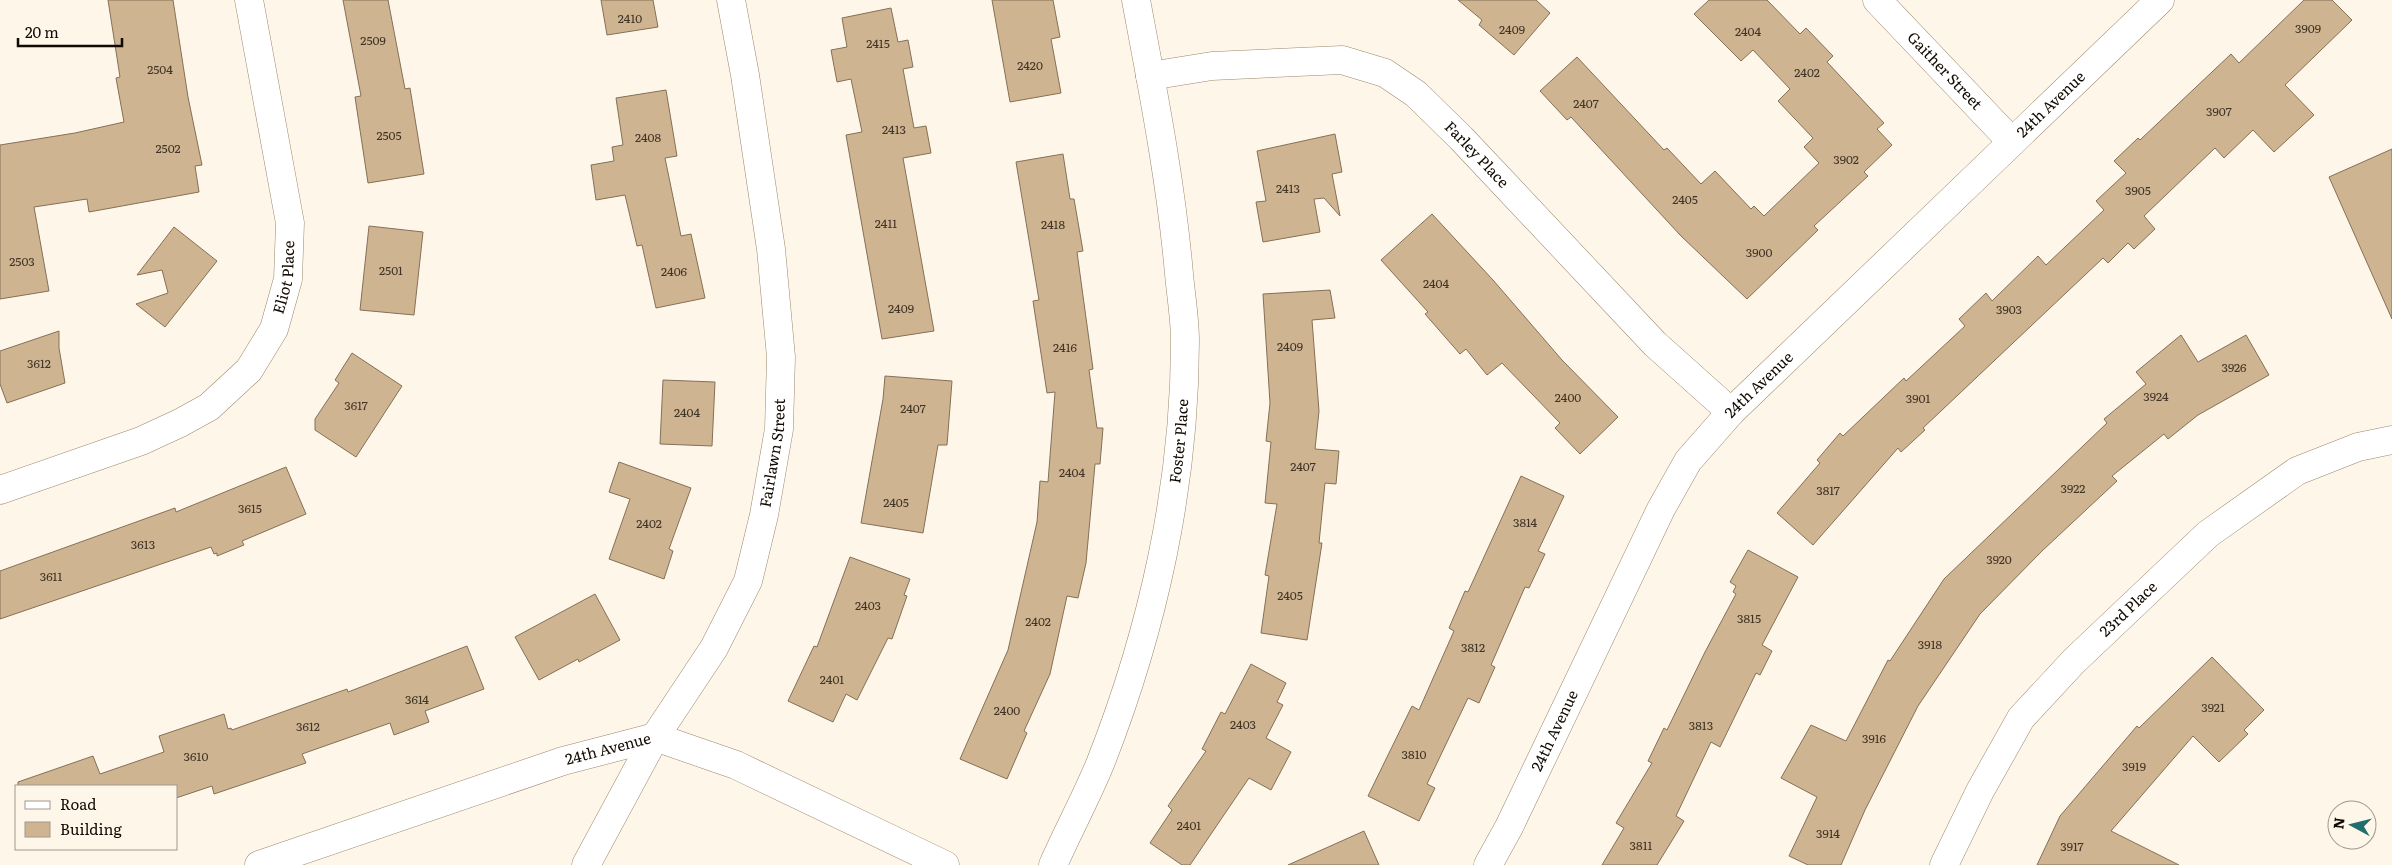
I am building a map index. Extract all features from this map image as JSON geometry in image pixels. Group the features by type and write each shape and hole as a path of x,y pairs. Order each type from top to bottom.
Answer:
{"street":[{"name":"Eliot Place","path":"0,490 141,441 209,407 249,370 274,329 288,279 290,223 249,0"},
{"name":"Fairlawn Street","path":"586,865 655,737 714,648 748,580 764,515 779,429 781,357 771,249 744,75 730,0"},
{"name":"Foster Place","path":"1053,865 1100,764 1151,611 1169,522 1180,442 1185,340 1175,232 1136,0"},
{"name":"Gaither Street","path":"1877,0 2012,142"},
{"name":"24th Avenue","path":"1488,865 1509,827 1661,509 1688,462 1731,412 2160,0"},
{"name":"Farley Place","path":"1150,76 1212,66 1342,60 1384,73 1416,94 1461,138 1655,344 1731,412"},
{"name":"23rd Place","path":"1944,865 1980,791 2021,718 2074,661 2208,534 2297,471 2358,447 2392,440"},
{"name":"24th Avenue","path":"260,865 563,761 655,737 736,766 945,865"}],"building":[{"path":"108,0 173,0 188,97 202,165 195,166 199,192 89,212 87,199 34,207 49,291 0,299 0,145 75,133 124,122 116,78 120,77"},
{"path":"343,0 388,0 405,89 410,88 424,174 368,183 355,97 361,96"},
{"path":"601,0 653,0 658,27 607,35"},
{"path":"992,0 1053,0 1060,37 1051,39 1061,93 1010,102"},
{"path":"1458,0 1536,0 1550,13 1514,55 1479,25 1482,20"},
{"path":"1709,0 1767,0 1800,34 1806,28 1833,56 1827,62 1884,123 1877,129 1892,145 1864,172 1868,176 1814,226 1818,230 1747,299 1681,236 1571,117 1567,120 1540,91 1577,57 1664,150 1667,148 1701,184 1715,171 1751,209 1754,206 1764,216 1819,163 1804,147 1813,138 1778,101 1790,89 1753,50 1741,61 1694,14"},
{"path":"2304,0 2332,0 2352,20 2285,85 2314,115 2274,152 2253,130 2224,158 2215,148 2144,216 2155,229 2134,249 2128,243 2108,263 2103,258 1923,428 1925,430 1901,452 1898,448 1813,545 1777,513 1820,463 1817,460 1840,433 1843,436 1904,378 1906,381 1965,326 1959,319 1986,293 1992,301 2038,256 2046,265 2104,210 2096,201 2126,173 2114,161 2138,138 2140,140 2231,54 2239,63"},
{"path":"891,8 898,42 908,40 913,67 903,69 914,128 926,126 931,153 903,158 934,331 882,339 846,135 862,132 851,79 837,82 831,50 847,47 842,18"},
{"path":"666,90 677,156 665,158 681,236 691,234 705,298 656,308 642,245 637,246 625,195 596,200 591,165 614,161 612,147 623,145 616,98"},
{"path":"1335,134 1342,172 1332,174 1340,216 1324,198 1314,199 1320,232 1263,242 1256,202 1266,201 1257,151"},
{"path":"2392,149 2392,319 2329,177"},
{"path":"1063,154 1070,199 1074,199 1083,251 1077,252 1093,369 1089,370 1097,428 1103,428 1100,464 1095,464 1086,563 1078,598 1067,596 1050,674 1024,731 1027,733 1007,779 960,759 1008,650 1037,522 1040,481 1048,482 1055,392 1047,393 1033,301 1039,300 1016,162"},
{"path":"1432,214 1493,280 1562,360 1618,417 1580,454 1555,428 1560,423 1502,363 1487,375 1466,349 1460,354 1425,314 1428,312 1381,260"},
{"path":"369,226 423,232 414,315 360,310"},
{"path":"174,227 217,261 165,327 136,304 168,293 162,270 137,275"},
{"path":"1330,290 1335,318 1312,320 1319,411 1315,449 1339,451 1336,484 1325,483 1319,543 1322,543 1307,640 1261,633 1269,576 1265,575 1277,504 1265,503 1271,442 1266,441 1270,403 1263,294"},
{"path":"59,331 59,348 65,383 7,403 0,384 0,351"},
{"path":"2181,335 2198,362 2246,335 2269,375 2198,415 2168,439 2164,434 2112,476 2117,481 2042,551 1980,614 1918,706 1865,810 1841,865 1808,865 1789,856 1817,797 1781,778 1811,725 1846,741 1888,660 1890,661 1944,579 2107,423 2104,419 2146,384 2136,372"},
{"path":"352,353 402,386 356,457 315,430 315,419 339,383 335,380"},
{"path":"885,376 952,381 947,445 938,445 923,533 861,523 883,399"},
{"path":"663,380 715,382 712,446 660,444"},
{"path":"619,462 691,488 669,549 673,551 664,579 609,559 630,499 609,492"},
{"path":"286,467 306,514 242,541 244,545 217,556 217,553 214,554 211,547 0,619 0,571 175,508 176,512"},
{"path":"1521,476 1564,496 1538,551 1545,554 1529,588 1525,587 1491,665 1495,667 1479,703 1468,698 1427,784 1435,788 1419,821 1368,796 1412,706 1419,710 1454,631 1449,628 1465,591 1468,592"},
{"path":"1748,550 1798,577 1762,645 1772,651 1760,675 1756,673 1720,747 1711,742 1676,816 1684,821 1657,865 1602,865 1624,828 1616,823 1652,763 1648,761 1664,728 1667,730 1736,594 1733,592 1736,586 1730,582"},
{"path":"850,557 910,579 904,595 907,596 892,639 888,638 857,700 846,694 833,722 788,701 814,646 817,647"},
{"path":"595,594 620,640 579,662 578,659 539,680 515,637"},
{"path":"467,646 484,689 425,711 429,722 394,735 390,723 302,754 306,763 214,794 212,786 178,797 178,785 18,785 18,782 93,756 100,774 164,752 159,736 224,714 228,729 231,728 232,730 347,689 348,692"},
{"path":"2212,657 2264,710 2244,730 2248,734 2219,762 2193,736 2111,831 2179,865 2037,865 2060,816 2137,726 2139,728"},
{"path":"1251,664 1286,683 1277,702 1283,705 1266,738 1291,752 1271,790 1249,778 1190,865 1182,865 1150,843 1172,810 1168,806 1206,751 1202,749 1221,712 1225,714"},
{"path":"1364,831 1379,865 1288,865"}]}
